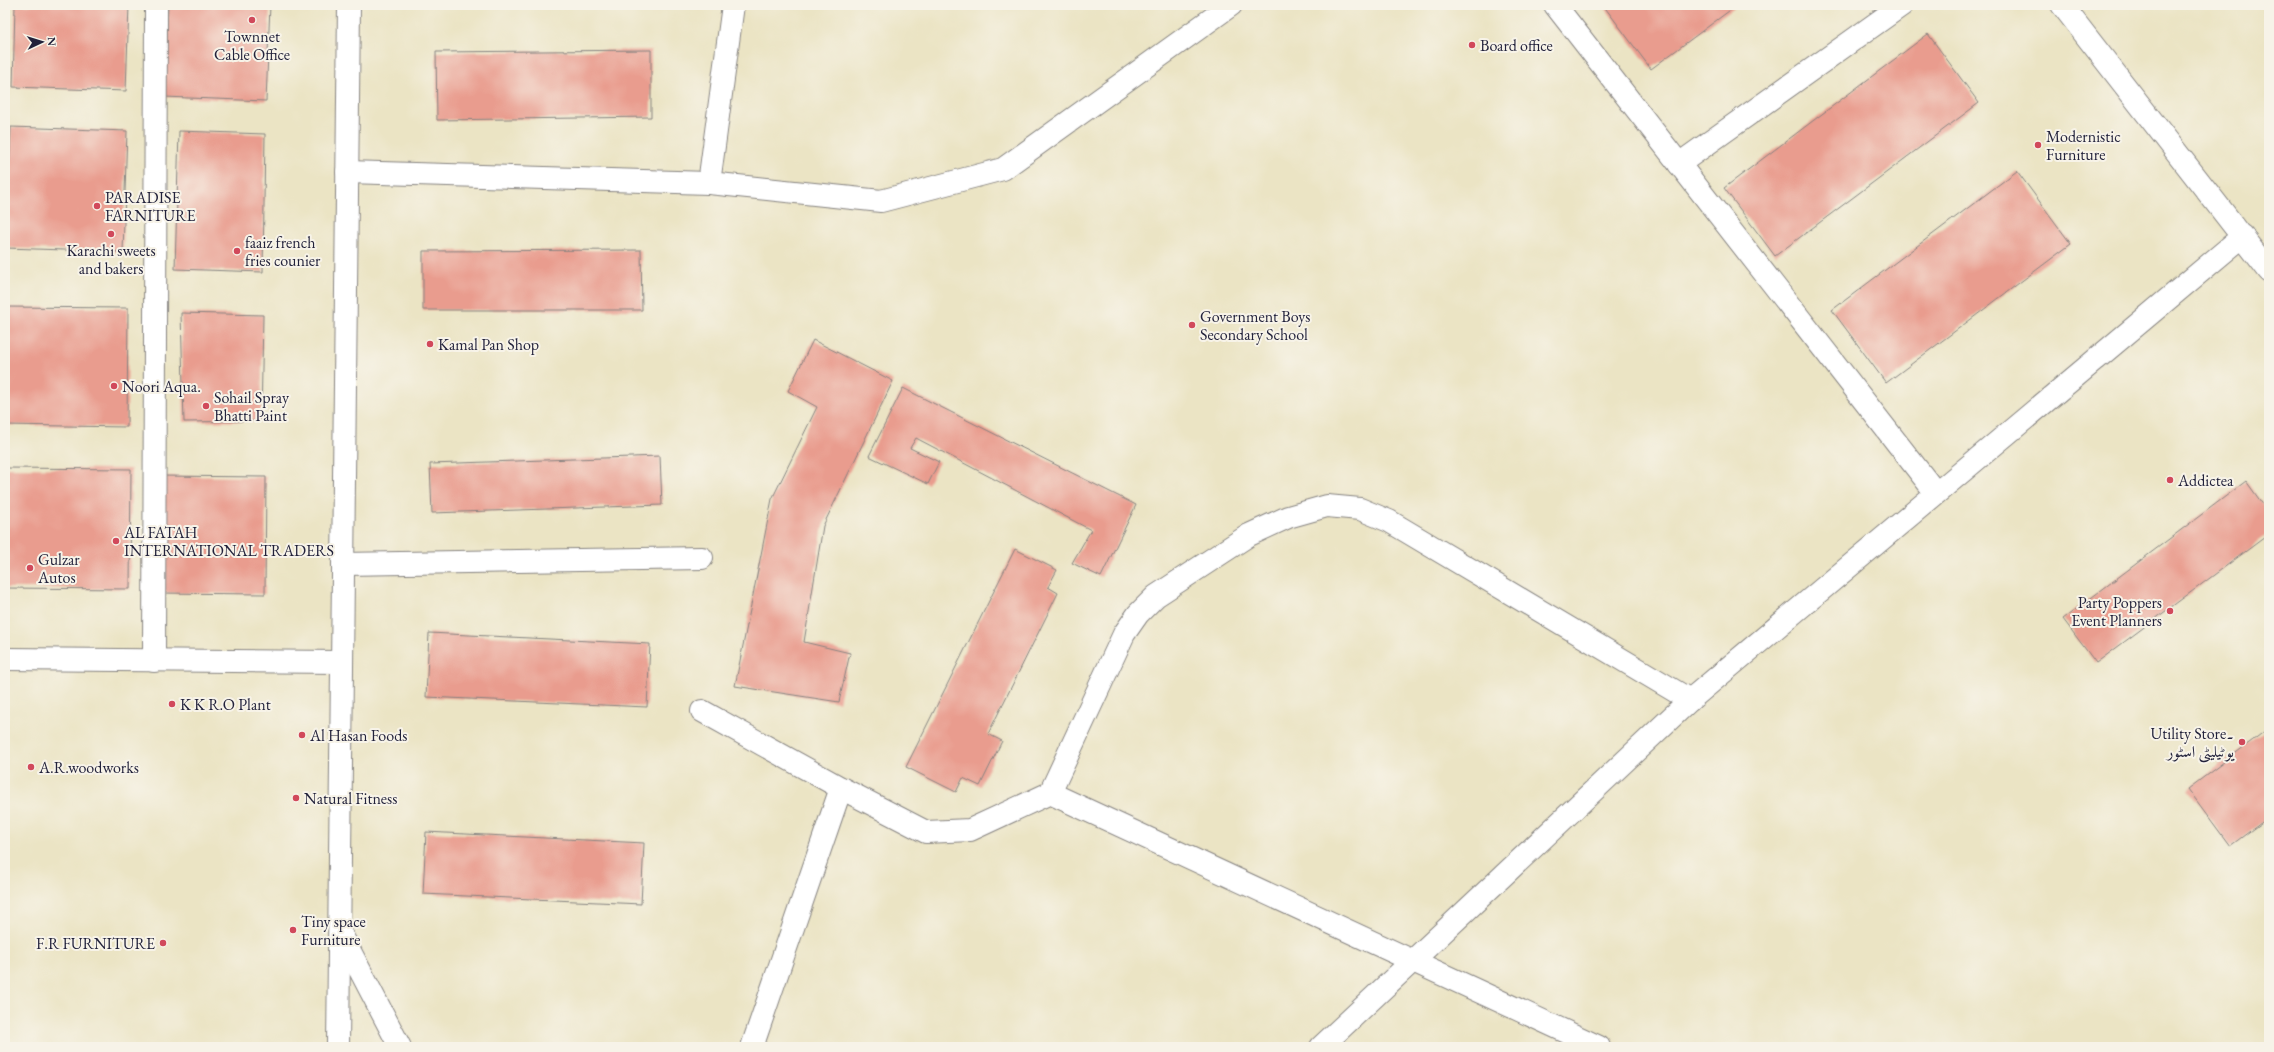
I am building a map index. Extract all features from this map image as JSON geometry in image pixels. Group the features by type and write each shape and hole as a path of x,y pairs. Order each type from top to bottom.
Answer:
{"street":[{"path":"154,660 156,5"},
{"path":"338,1047 349,5"},
{"path":"709,183 733,5"},
{"path":"347,172 709,183 881,202 1003,169 1231,5"},
{"path":"1555,5 1936,493"},
{"path":"1679,164 1902,5"},
{"path":"2062,5 2269,271"},
{"path":"1321,1047 1690,700 2243,236"},
{"path":"702,710 841,788 926,832 970,830 1050,793 1124,634 1138,614 1156,596 1249,535 1288,517 1327,506 1360,509 1388,521 1690,700"},
{"path":"343,564 702,558"},
{"path":"5,659 342,662"},
{"path":"752,1047 841,788"},
{"path":"1050,793 1598,1047"},
{"path":"339,931 400,1047"}],"building":[{"path":"15,5 129,5 126,91 13,87"},
{"path":"168,5 270,5 266,101 164,97"},
{"path":"1603,5 1737,5 1651,69"},
{"path":"1928,34 1979,103 1775,256 1724,188"},
{"path":"651,50 651,117 437,120 436,52"},
{"path":"11,127 127,131 123,252 6,248"},
{"path":"179,131 265,134 263,272 175,269"},
{"path":"2017,171 2071,244 1886,383 1832,310"},
{"path":"641,250 642,310 423,310 423,251"},
{"path":"5,307 128,308 127,427 5,425"},
{"path":"181,313 263,315 261,421 184,422"},
{"path":"813,340 893,381 823,526 804,642 850,653 839,702 735,686 772,499 817,407 788,391"},
{"path":"903,388 1136,505 1101,577 1072,563 1091,530 916,438 910,448 939,462 928,484 869,456"},
{"path":"660,456 662,505 432,513 430,464"},
{"path":"5,468 131,469 130,589 5,588"},
{"path":"159,476 266,477 265,594 158,593"},
{"path":"2246,481 2269,513 2269,534 2096,663 2063,619"},
{"path":"1015,549 1057,570 1048,587 1058,593 988,734 1002,741 980,786 963,778 956,792 906,767"},
{"path":"429,633 650,644 647,707 426,697"},
{"path":"2269,728 2269,817 2230,846 2188,789"},
{"path":"426,832 644,843 641,904 423,894"}],"place":[{"name":"Townnet Cable Office","path":"252,20"},
{"name":"Board office","path":"1472,45"},
{"name":"Modernistic Furniture","path":"2038,145"},
{"name":"PARADISE FARNITURE","path":"97,206"},
{"name":"Karachi sweets and bakers","path":"111,234"},
{"name":"faaiz french fries counier","path":"237,251"},
{"name":"Government Boys Secondary School","path":"1192,325"},
{"name":"Kamal Pan Shop","path":"430,344"},
{"name":"Noori Aqua.","path":"114,386"},
{"name":"Sohail Spray Bhatti Paint","path":"206,406"},
{"name":"Addictea","path":"2170,480"},
{"name":"AL FATAH INTERNATIONAL TRADERS","path":"116,541"},
{"name":"Gulzar Autos","path":"30,568"},
{"name":"Party Poppers Event Planners","path":"2170,611"},
{"name":"K K R.O Plant","path":"172,704"},
{"name":"Al Hasan Foods","path":"302,735"},
{"name":"Utility Store۔ یوٹیلیٹی اسٹور","path":"2242,742"},
{"name":"A.R.woodworks","path":"31,767"},
{"name":"Natural Fitness","path":"296,798"},
{"name":"Tiny space Furniture","path":"293,930"},
{"name":"F.R FURNITURE","path":"163,943"}]}
